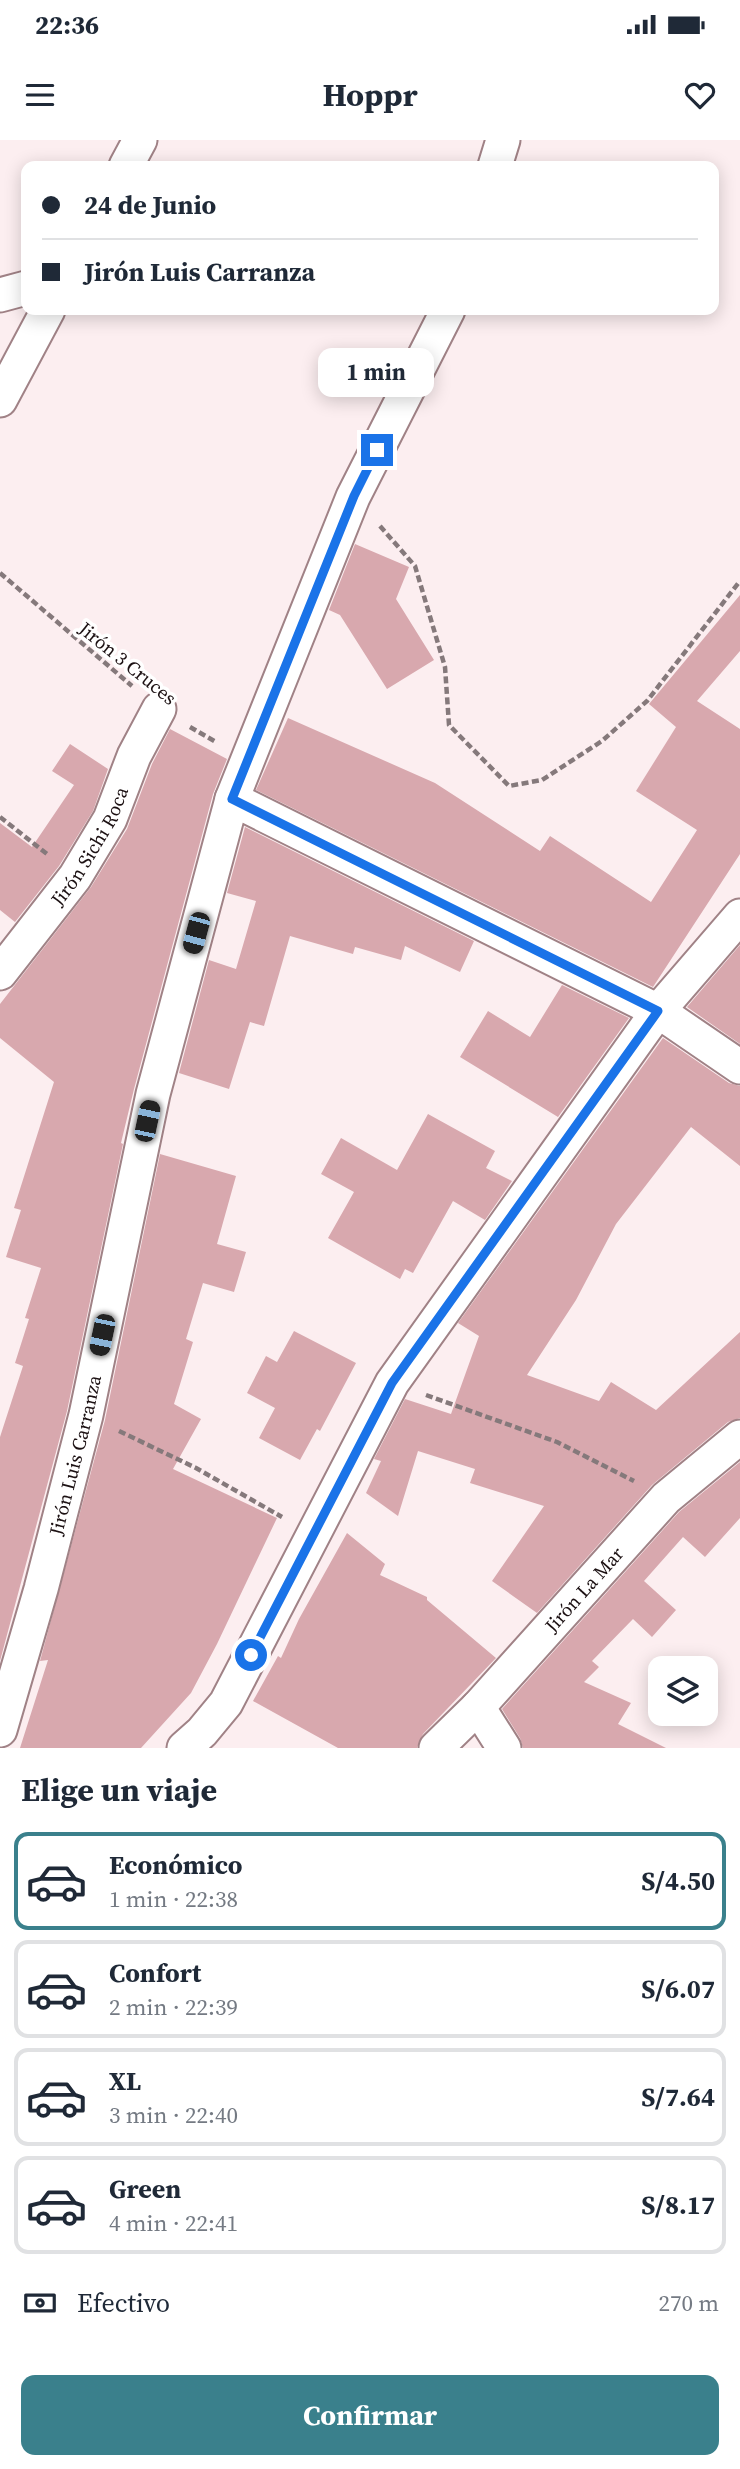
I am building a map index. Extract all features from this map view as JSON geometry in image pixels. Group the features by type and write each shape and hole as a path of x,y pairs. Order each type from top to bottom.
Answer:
{"street":[{"path":"128,161 140,140"},
{"path":"497,161 503,140"},
{"path":"0,295 21,289"},
{"path":"0,400 45,315"},
{"name":"Jirón Luis Carranza","path":"0,1730 41,1589 86,1415 153,1094 232,799 354,496 445,315"},
{"name":"Jirón Sichi Roca","path":"0,973 75,877 110,819 134,756 159,709"},
{"path":"232,799 658,1011 740,1067"},
{"path":"184,1748 202,1732 226,1703 392,1383 658,1011 740,916"},
{"name":"Jirón La Mar","path":"436,1748 478,1707 666,1498 740,1437"},
{"path":"478,1707 503,1748"}],"path":[{"path":"354,496 415,566 445,667 449,725 509,786 542,780 602,741 647,701 740,581"},
{"name":"Jirón 3 Cruces","path":"0,573 159,709 247,760"},
{"path":"0,817 75,877"},
{"path":"392,1383 557,1442 666,1498"},
{"path":"86,1415 196,1468 313,1535"}],"building":[{"path":"355,544 409,567 396,599 434,660 387,689 340,615 329,610"},
{"path":"740,595 740,651 697,701 740,729 740,854 653,987 256,790 288,718 435,783 540,851 550,836 651,902 697,830 636,791 676,727 649,704"},
{"path":"170,729 227,759 213,794 134,1089 67,1411 0,1661 0,1437 23,1366 15,1363 29,1319 25,1318 41,1268 6,1257 21,1210 14,1208 54,1082 0,1038 0,1004 91,887 127,829 152,764"},
{"path":"70,744 108,769 93,811 59,866 15,922 0,910 0,823 32,847 74,785 52,771"},
{"path":"245,827 474,941 460,972 405,946 401,960 355,947 353,954 290,936 264,1026 250,1022 229,1089 179,1073 209,960 236,969 256,901 227,893"},
{"path":"740,945 740,1044 687,1007"},
{"path":"562,985 629,1018 558,1117 460,1057 488,1011 530,1037"},
{"path":"663,1038 729,1083 740,1086 740,1166 691,1127 616,1224 576,1300 527,1375 599,1401 611,1382 656,1410 740,1332 740,1418 728,1422 652,1485 537,1613 492,1581 544,1506 470,1483 475,1469 418,1451 398,1516 366,1493 381,1461 374,1459 405,1399 451,1414 479,1336 458,1323"},
{"path":"428,1114 495,1151 486,1168 512,1181 485,1220 453,1201 413,1273 405,1269 400,1279 328,1238 354,1192 321,1174 341,1138 397,1170"},
{"path":"160,1154 236,1176 217,1244 246,1252 234,1292 203,1283 186,1339 193,1342 174,1404 201,1419 173,1469 277,1518 191,1693 141,1748 20,1748 48,1660 40,1661 105,1420"},
{"path":"294,1331 356,1363 320,1431 317,1429 300,1460 259,1438 275,1408 247,1393 266,1356 277,1362"},
{"path":"740,1462 740,1518 705,1557 683,1537 644,1581 676,1610 652,1637 633,1619 592,1661 599,1667 584,1682 631,1703 618,1724 666,1748 523,1748 502,1709 679,1512"},
{"path":"347,1533 385,1564 380,1575 427,1597 427,1600 496,1658 423,1734 417,1748 338,1748 253,1701 278,1656 281,1658 299,1619"}],"route":[{"path":"251,1655 392,1383 658,1011 232,799 354,496 377,450"}]}
